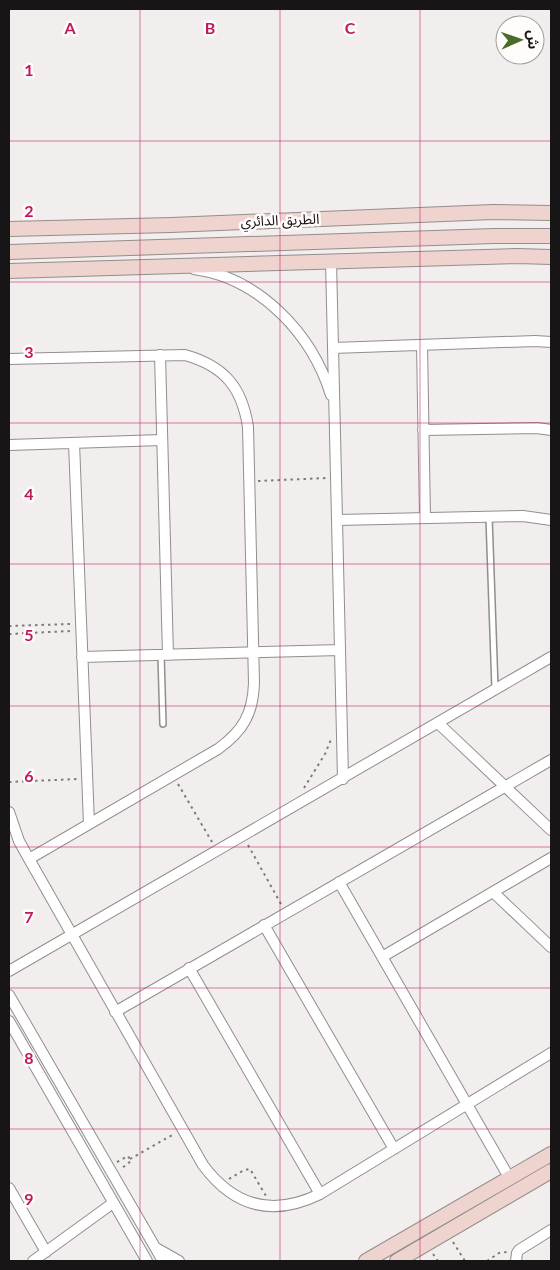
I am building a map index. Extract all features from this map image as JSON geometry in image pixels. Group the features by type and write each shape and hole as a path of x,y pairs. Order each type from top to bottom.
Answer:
{"main road":[{"name":"الطريق الدائري","path":"9,229 493,212 551,213"},
{"path":"171,224 172,247"},
{"name":"الطريق الدائري","path":"9,252 494,236 551,236"},
{"path":"494,236 495,257"},
{"path":"9,271 331,261 551,257"},
{"path":"366,1261 551,1154"},
{"path":"397,1261 551,1171"}],"street":[{"path":"331,261 343,779"},
{"path":"171,266 200,270 227,278 253,291 276,308 296,329 313,352 326,379 334,406"},
{"path":"333,348 551,342"},
{"path":"422,345 425,518"},
{"path":"160,355 165,655"},
{"path":"9,359 185,355 217,368 229,380 239,394 246,410 248,427 253,653 253,699 249,714 231,740 218,749 29,859"},
{"path":"423,430 537,428 551,430"},
{"path":"9,445 162,440"},
{"path":"74,443 89,824"},
{"path":"337,520 523,516 551,520"},
{"path":"82,657 340,650"},
{"path":"9,971 551,657"},
{"path":"438,723 551,830"},
{"path":"115,1012 551,760"},
{"path":"9,812 29,859 203,1165 219,1185 244,1201 272,1206 288,1205 305,1201 320,1194 551,1053"},
{"path":"382,957 551,858"},
{"path":"339,882 510,1179"},
{"path":"493,892 551,946"},
{"path":"264,925 394,1149"},
{"path":"189,968 320,1194"},
{"path":"9,995 162,1261"},
{"path":"9,1021 147,1261"},
{"path":"36,1068 46,1060"},
{"path":"9,1188 46,1252"},
{"path":"33,1261 113,1202"},
{"path":"516,1257 519,1250 551,1230"},
{"path":"155,1248 178,1261"}],"lane":[{"path":"489,517 495,690"},
{"path":"163,724 165,655"}],"path":[{"path":"250,481 336,477"},
{"path":"9,626 81,627"},
{"path":"9,634 81,627"},
{"path":"302,789 325,754 334,731"},
{"path":"174,775 217,851"},
{"path":"9,782 87,778"},
{"path":"243,836 286,912"},
{"path":"130,1159 182,1129"},
{"path":"110,1171 127,1156 130,1159"},
{"path":"110,1171 131,1163 130,1159"},
{"path":"219,1185 244,1170 250,1169 272,1206"},
{"path":"446,1232 465,1261"},
{"path":"487,1261 503,1252 516,1257"}]}
